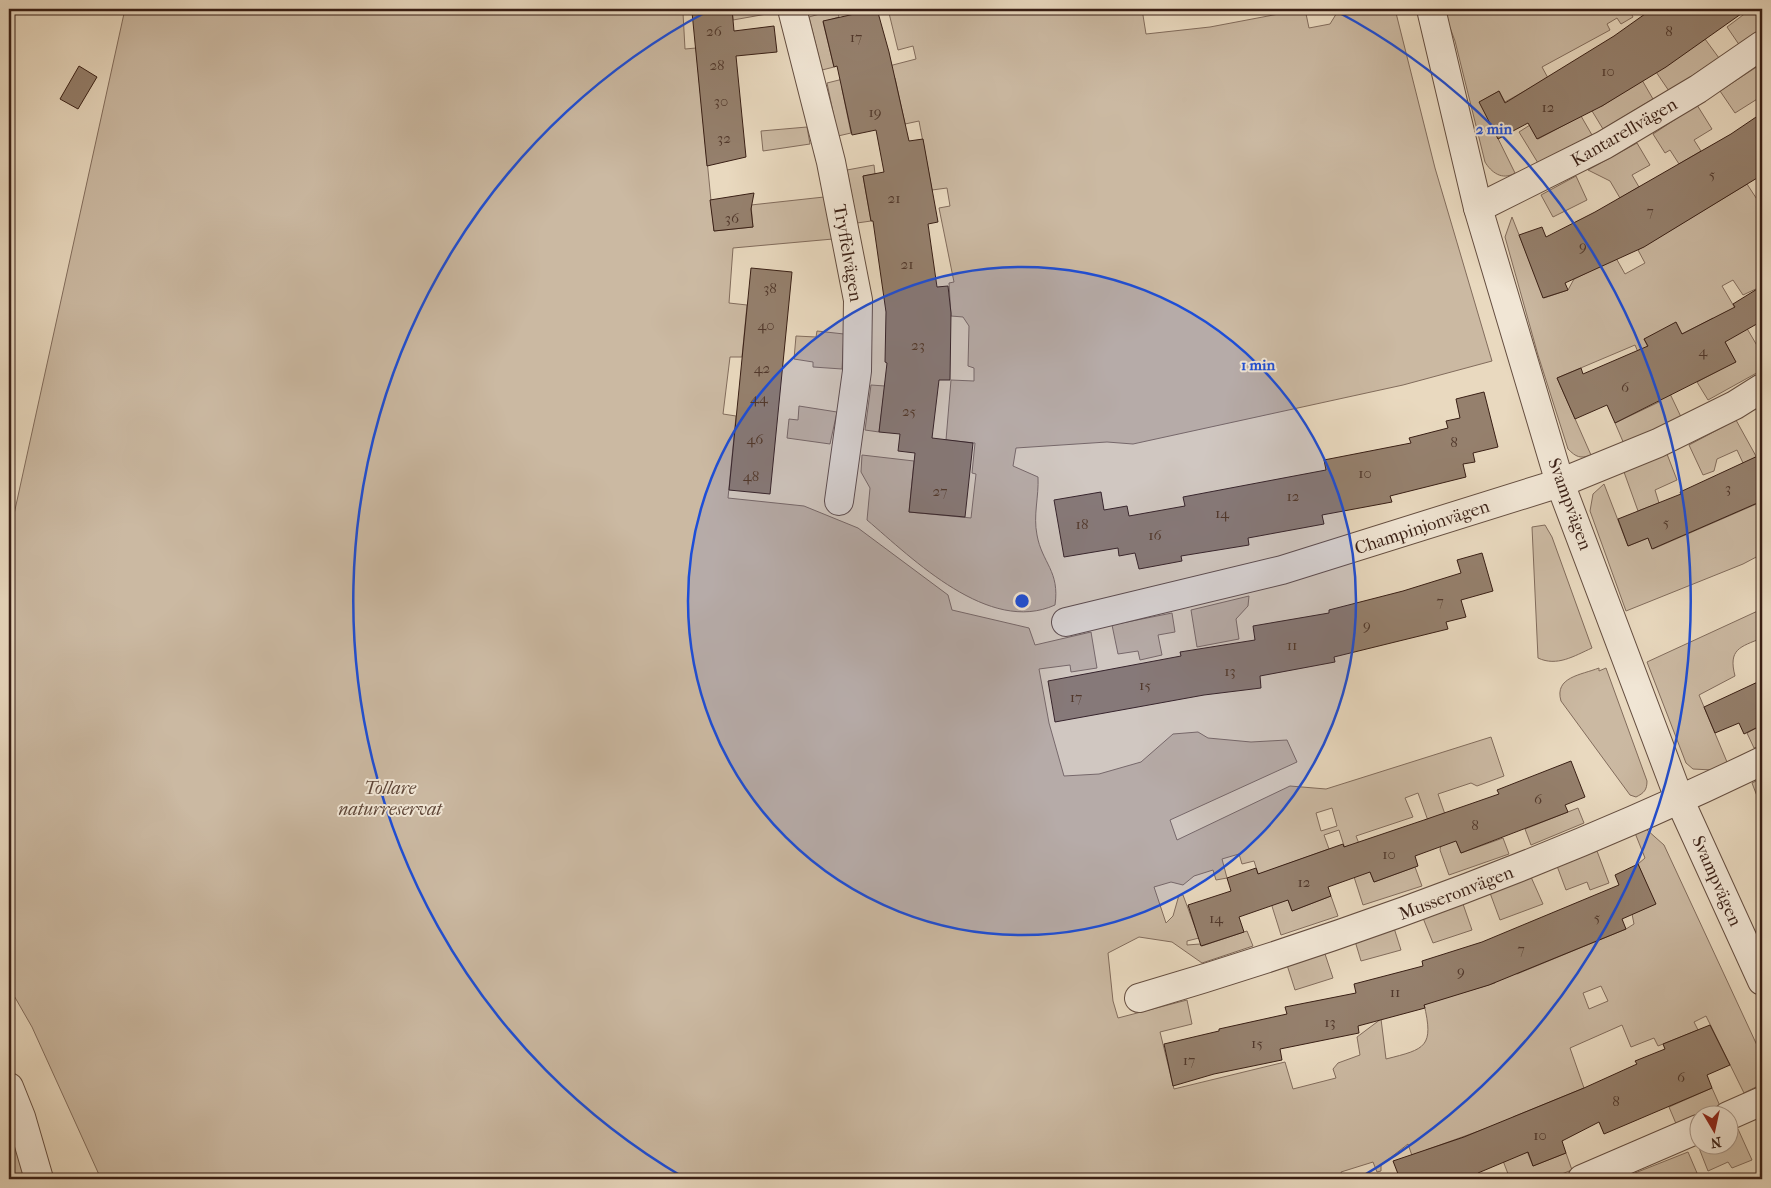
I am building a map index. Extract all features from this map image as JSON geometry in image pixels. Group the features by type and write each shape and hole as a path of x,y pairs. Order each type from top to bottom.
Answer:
{"street":[{"name":"Tryffelvägen","path":"792,9 830,162 858,300 857,371 839,501"},
{"name":"Svampvägen","path":"1431,9 1478,208 1560,483 1680,801 1762,981"},
{"name":"Kantarellvägen","path":"1478,208 1604,145 1698,89 1762,45"},
{"name":"Champinjonvägen","path":"1066,622 1282,570 1560,483 1658,443 1735,405 1762,388"},
{"name":"Musseronvägen","path":"1139,998 1402,914 1542,860 1680,801 1762,762"},
{"path":"9,1087 21,1117 39,1179"},
{"path":"1738,1112 1762,1102"},
{"path":"1582,1179 1688,1133"}],"green space":[{"name":"Tollare naturreservat","path":"125,9 720,9 683,13 685,49 696,48 714,231 753,227 751,205 824,197 833,239 733,248 729,303 747,305 742,357 730,357 723,414 736,416 728,498 804,506 858,528 948,595 952,610 1029,628 1035,645 1091,632 1097,668 1071,672 1070,665 1039,669 1049,723 1064,776 1099,774 1141,762 1173,734 1198,732 1208,738 1251,742 1287,740 1297,762 1170,820 1177,840 1290,786 1326,789 1491,737 1504,776 1477,786 1471,783 1438,794 1448,823 1431,829 1418,793 1405,798 1413,817 1356,836 1374,882 1415,867 1422,886 1363,905 1339,830 1324,835 1329,849 1276,868 1292,911 1331,896 1338,916 1281,935 1271,903 1268,904 1254,861 1242,864 1239,854 1222,859 1227,878 1216,880 1213,870 1194,876 1183,885 1171,882 1154,887 1166,923 1173,916 1179,895 1183,895 1199,938 1187,941 1187,945 1200,944 1202,946 1247,931 1253,946 1202,963 1172,942 1139,937 1108,953 1113,1001 1118,1018 1187,1000 1192,1024 1160,1032 1174,1089 1285,1062 1293,1089 1336,1078 1333,1069 1338,1063 1360,1055 1357,1037 1381,1019 1386,1059 1418,1049 1427,1038 1428,1029 1424,1004 1495,983 1492,969 1503,965 1517,974 1626,929 1634,924 1632,914 1655,904 1638,864 1645,858 1635,833 1646,829 1664,845 1762,1056 1762,1084 1744,1093 1706,1016 1694,1022 1698,1030 1658,1046 1654,1038 1631,1047 1622,1025 1570,1048 1584,1088 1513,1117 1533,1166 1566,1153 1572,1170 1549,1179 1510,1179 1490,1127 1426,1150 1437,1179 1420,1179 1408,1144 1381,1165 1381,1171 1377,1172 1373,1162 1341,1172 1343,1179 101,1179 32,1027 9,987 9,537","holes":["1332,808 1337,826 1321,831 1316,813","1601,986 1608,1001 1589,1009 1583,993"]},
{"path":"732,9 777,9 778,12 733,20"},
{"path":"837,9 839,17 823,22 834,67 822,70 809,17"},
{"path":"888,9 994,9 995,14 1028,9 1142,9 1146,34 1210,27 1305,9 1309,28 1330,24 1338,11 1349,9 1395,9 1435,168 1492,361 1403,385 1133,444 1107,442 1016,448 1013,466 1038,477 1036,528 1039,545 1053,575 1056,593 1055,605 1030,612 1004,610 979,602 954,588 929,572 867,520 870,488 861,472 862,455 914,461 909,512 971,518 976,474 972,473 975,443 946,440 951,380 974,381 974,368 968,366 969,326 963,317 951,316 949,283 954,282 939,208 950,206 947,188 932,190 919,121 905,124 895,78 892,78 889,66 916,59 913,46 898,50"},
{"path":"1443,9 1629,9 1633,17 1621,24 1617,18 1607,24 1610,30 1542,67 1548,78 1505,102 1499,91 1480,102 1515,173 1501,176 1490,169 1485,162 1455,41"},
{"path":"1751,9 1762,9 1762,30 1740,46 1727,27"},
{"path":"1705,39 1719,58 1669,91 1652,66"},
{"path":"1758,66 1762,72 1762,96 1735,113 1720,91"},
{"path":"847,78 842,89 851,133 838,136 827,83"},
{"path":"1642,80 1653,99 1603,129 1589,106 1602,106"},
{"path":"1697,105 1712,129 1694,140 1701,151 1679,164 1670,150 1665,153 1653,134"},
{"path":"1581,116 1592,135 1538,163 1519,132 1530,125 1538,139"},
{"path":"807,127 810,144 763,151 761,131"},
{"path":"1637,143 1650,165 1632,175 1639,187 1620,198 1610,181 1588,170"},
{"path":"874,165 875,174 863,176 871,221 857,223 847,170"},
{"path":"1576,176 1587,200 1553,217 1541,195"},
{"path":"1747,184 1762,207 1762,286 1743,295 1733,280 1722,286 1762,354 1762,370 1708,400 1697,382 1735,362 1713,318 1682,334 1644,339 1682,419 1624,444 1615,423 1659,402 1635,345 1557,378 1591,455 1581,457 1576,455 1568,449 1538,355 1505,237 1512,217 1544,298 1568,290 1574,279 1616,258 1625,274 1645,263 1638,250"},
{"path":"817,331 844,334 842,369 813,367 813,362 794,359 796,336 816,337"},
{"path":"871,385 885,386 879,432 865,430"},
{"path":"799,406 837,412 830,444 787,438 789,419 798,420"},
{"path":"1736,420 1762,467 1762,554 1743,564 1626,611 1590,511 1593,494 1604,484 1628,546 1648,538 1653,549 1761,502 1737,450 1717,459 1714,471 1703,475 1689,445"},
{"path":"1667,454 1677,480 1655,490 1659,503 1638,511 1624,472"},
{"path":"1545,525 1552,537 1592,648 1559,661 1538,658 1532,527"},
{"path":"1249,596 1248,606 1236,619 1239,639 1197,647 1191,610"},
{"path":"1762,609 1762,638 1742,647 1735,654 1733,667 1735,676 1699,695 1727,762 1712,770 1693,769 1686,763 1647,662"},
{"path":"1172,613 1175,632 1158,635 1162,655 1140,660 1138,651 1118,654 1112,625"},
{"path":"1599,668 1599,671 1606,668 1647,781 1644,791 1636,797 1630,795 1561,701 1561,687 1565,682 1577,675"},
{"path":"1762,725 1762,745 1754,748 1747,733"},
{"path":"1762,778 1762,809 1752,783"},
{"path":"1578,808 1584,823 1531,845 1525,829"},
{"path":"1503,838 1509,854 1449,875 1440,850 1441,844 1456,839 1461,853"},
{"path":"1597,851 1609,883 1590,890 1587,882 1566,890 1557,866"},
{"path":"1531,877 1543,904 1500,920 1490,893"},
{"path":"1463,904 1472,930 1433,943 1423,918"},
{"path":"1394,928 1401,950 1361,961 1355,941"},
{"path":"1325,954 1333,978 1295,990 1287,965"},
{"path":"1712,1088 1720,1106 1688,1106 1688,1121 1677,1126 1669,1107"},
{"path":"9,1113 29,1179 9,1179"},
{"path":"1738,1129 1752,1160 1732,1168 1728,1162 1708,1171 1702,1156 1738,1156"},
{"path":"1688,1152 1688,1156 1690,1156 1697,1173 1683,1179 1638,1179 1635,1173"}],"building":[{"path":"732,9 734,31 774,26 777,52 736,56 746,157 707,166 692,12"},
{"path":"877,9 889,52 909,141 923,139 938,222 928,224 937,287 948,286 951,313 950,380 939,380 932,438 973,443 965,517 909,512 915,453 898,451 900,434 879,432 887,363 885,362 886,312 873,221 871,221 863,176 884,172 876,130 852,135 837,66 834,67 823,21"},
{"path":"1652,9 1748,9 1666,67 1602,106 1537,139 1528,123 1498,139 1479,102 1499,91 1505,103 1614,36"},
{"path":"79,66 97,77 78,109 60,99"},
{"path":"1762,113 1762,175 1644,247 1565,283 1568,290 1543,298 1519,235 1542,227 1546,237 1595,212 1731,134"},
{"path":"754,193 751,209 753,227 714,231 710,200"},
{"path":"751,268 792,272 770,494 729,490"},
{"path":"1762,286 1762,321 1725,342 1736,362 1615,423 1607,405 1575,419 1557,378 1581,368 1583,374 1648,346 1644,339 1676,322 1682,334 1735,307 1733,304"},
{"path":"1484,392 1498,447 1473,453 1475,462 1463,464 1466,477 1390,496 1392,502 1322,515 1324,524 1248,538 1249,545 1181,556 1182,561 1139,569 1135,553 1119,556 1118,548 1064,557 1054,500 1101,492 1104,510 1127,506 1129,516 1185,506 1183,497 1326,470 1324,460 1411,443 1409,438 1448,428 1446,421 1460,418 1456,399"},
{"path":"1762,454 1762,501 1652,549 1648,538 1628,546 1618,519 1681,494 1680,492"},
{"path":"1482,553 1493,591 1461,600 1466,617 1446,622 1448,629 1334,657 1335,662 1260,676 1261,688 1204,695 1055,722 1048,681 1181,656 1180,652 1255,640 1253,626 1329,613 1329,610 1403,591 1461,573 1457,560"},
{"path":"1762,680 1762,725 1744,734 1739,723 1715,733 1704,707"},
{"path":"1571,761 1585,797 1565,805 1568,812 1461,853 1456,841 1415,856 1418,866 1374,882 1370,872 1328,887 1331,896 1292,911 1288,900 1239,917 1244,932 1201,946 1188,905 1231,891 1227,878 1256,868 1258,874 1343,844 1344,847 1427,819 1499,794 1497,790"},
{"path":"1638,864 1656,904 1622,919 1626,929 1489,985 1424,1005 1425,1008 1358,1026 1359,1033 1280,1049 1282,1060 1214,1074 1173,1086 1164,1044 1219,1031 1219,1029 1287,1014 1285,1007 1356,993 1354,984 1423,966 1422,961 1482,942 1619,885 1615,875"},
{"path":"1710,1025 1730,1065 1707,1075 1712,1088 1604,1134 1599,1122 1562,1141 1566,1153 1533,1166 1528,1152 1478,1173 1480,1179 1400,1179 1393,1161 1464,1137 1584,1088 1637,1064 1635,1061 1665,1049 1663,1044"}]}
